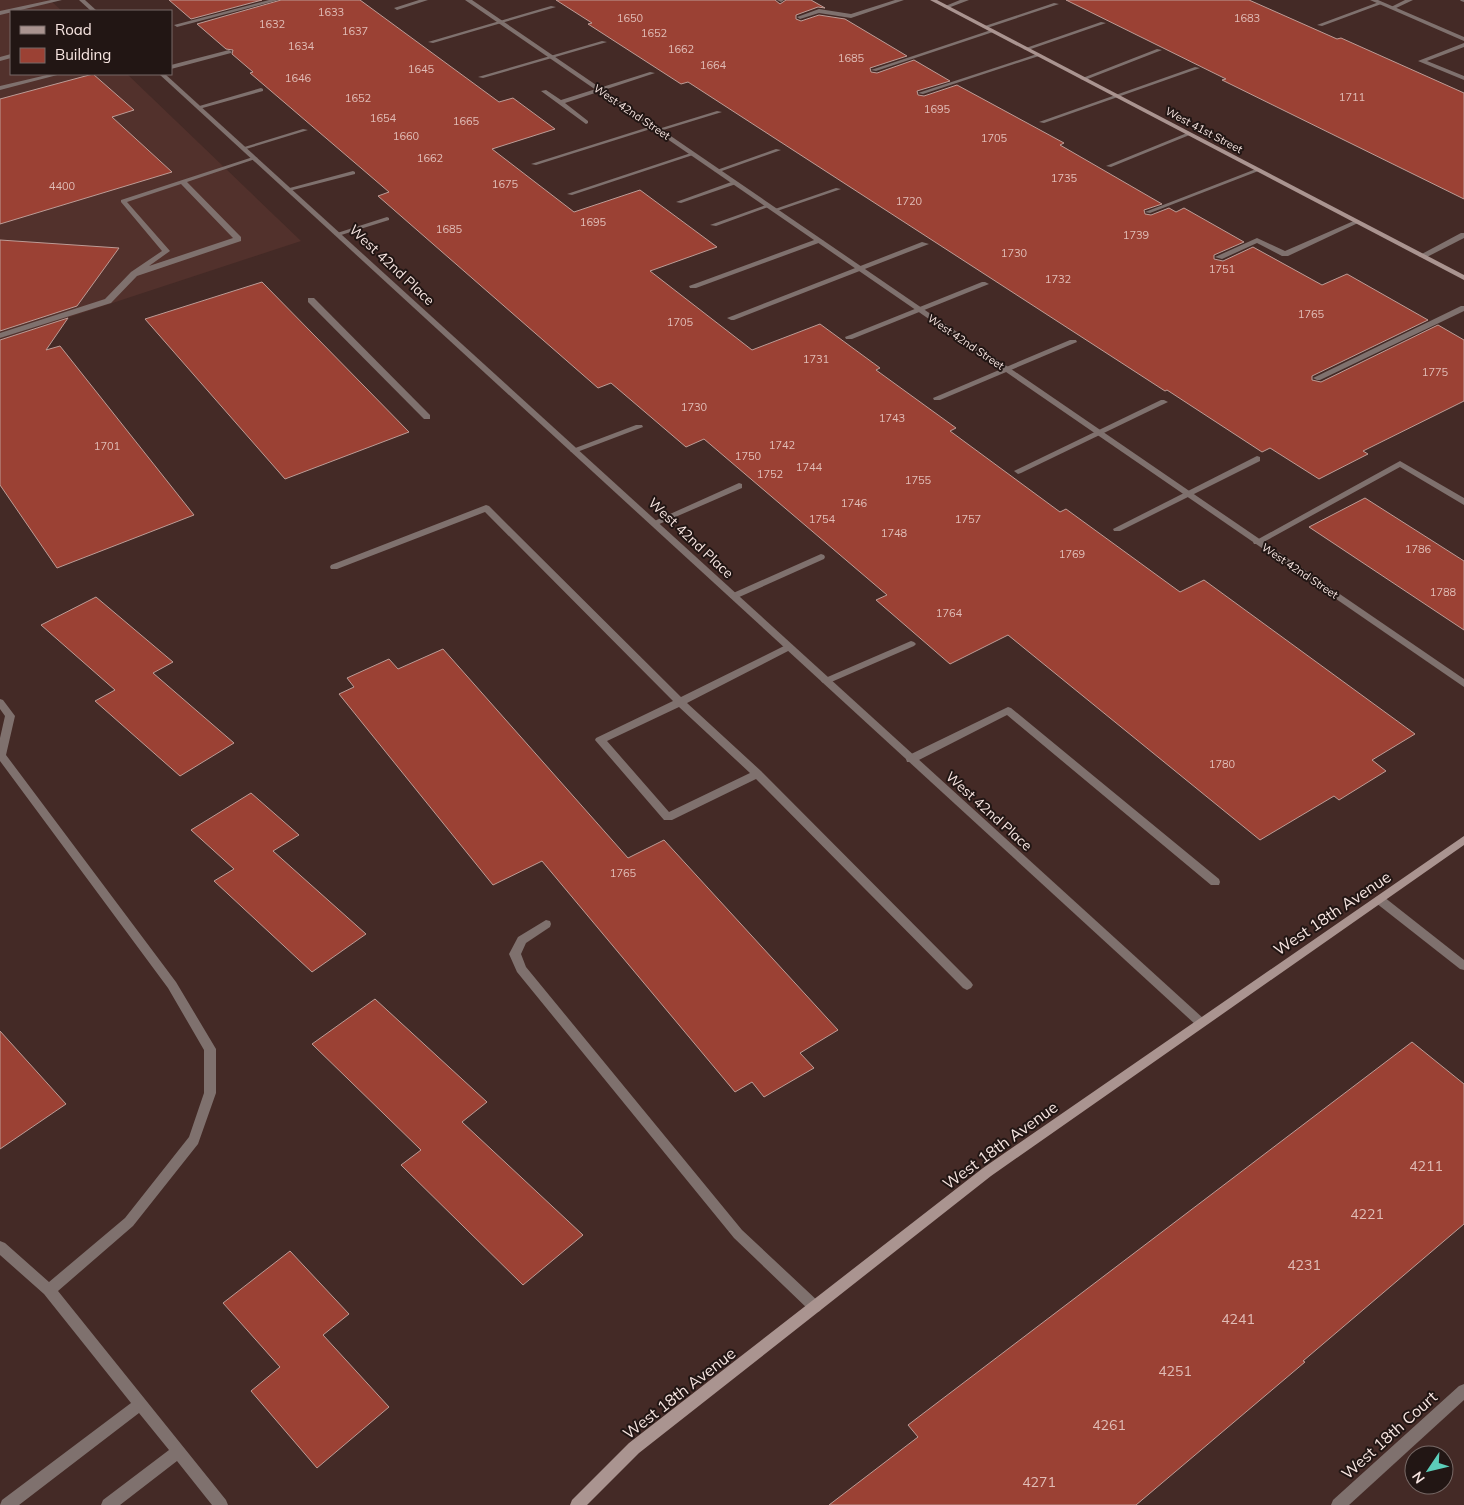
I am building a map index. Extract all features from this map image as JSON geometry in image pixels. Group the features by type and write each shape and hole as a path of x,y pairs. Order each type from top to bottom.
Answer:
{"street":[{"path":"0,12 59,0"},
{"path":"82,0 93,10"},
{"path":"177,25 276,0"},
{"path":"397,8 425,0"},
{"name":"West 42nd Street","path":"468,0 1464,684"},
{"path":"800,17 819,12 851,16 901,0"},
{"name":"West 41st Street","path":"933,0 1464,278"},
{"path":"946,7 966,0"},
{"path":"1374,0 1464,39"},
{"path":"1392,8 1410,0"},
{"path":"1320,25 1381,3"},
{"path":"985,27 1056,4"},
{"path":"431,42 553,7"},
{"path":"1026,49 1103,23"},
{"path":"874,70 993,31"},
{"path":"481,78 604,42"},
{"path":"1464,45 1421,61 1464,78"},
{"path":"1083,78 1159,50"},
{"path":"172,67 229,52"},
{"path":"921,93 1038,55"},
{"path":"1042,122 1197,68"},
{"path":"560,102 652,73"},
{"path":"0,88 54,75"},
{"name":"West 42nd Place","path":"163,75 1200,1022"},
{"path":"199,107 261,90"},
{"path":"544,91 586,122"},
{"path":"534,164 718,112"},
{"path":"244,148 305,130"},
{"path":"1110,166 1189,134"},
{"path":"717,171 778,150"},
{"path":"570,194 693,154"},
{"path":"0,336 108,301 134,274 166,251 123,202 255,158"},
{"path":"1148,212 1258,170"},
{"path":"289,190 353,173"},
{"path":"134,274 238,239 184,182"},
{"path":"680,202 734,183"},
{"path":"714,225 838,189"},
{"path":"338,234 387,219"},
{"path":"1218,257 1257,240 1285,254 1356,222"},
{"path":"1422,256 1464,235"},
{"path":"693,286 820,241"},
{"path":"731,318 925,244"},
{"path":"849,337 986,284"},
{"path":"312,300 427,417"},
{"path":"1318,378 1464,308"},
{"path":"937,398 1073,342"},
{"path":"1018,471 1164,402"},
{"path":"574,450 640,427"},
{"path":"1117,528 1257,459"},
{"path":"1257,542 1400,464 1464,502"},
{"path":"654,523 738,486"},
{"path":"334,567 486,508 680,702 757,774 967,984"},
{"path":"734,596 821,557"},
{"path":"826,681 911,644"},
{"path":"757,774 668,817 600,740 680,702 789,646"},
{"path":"0,702 10,716 1,755 172,985 210,1049 210,1093 194,1140 129,1222 49,1290"},
{"path":"911,759 1008,710 1215,882"},
{"name":"West 18th Avenue","path":"577,1505 634,1448 987,1172 1464,840"},
{"path":"1380,900 1464,966"},
{"path":"546,924 522,940 515,954 522,969 738,1234 815,1307"},
{"path":"0,1247 49,1290 221,1505"},
{"name":"West 18th Court","path":"1338,1505 1464,1391"},
{"path":"7,1505 140,1404"},
{"path":"108,1505 178,1452"}],"shaded area":[{"path":"0,0 50,0 61,10 10,10 10,75 128,75 301,241 0,340"}],"building":[{"path":"169,0 262,0 191,19"},
{"path":"281,0 360,0 499,102 513,98 555,129 492,149 574,212 640,190 717,247 650,271 752,350 820,324 880,368 876,370 956,428 950,431 1060,512 1066,509 1180,592 1204,580 1415,734 1372,760 1386,771 1339,800 1334,796 1260,840 1008,635 950,664 876,600 887,595 704,439 686,447 611,383 598,388 378,196 389,192 250,73 253,72 232,54 233,50 226,49 197,24"},
{"path":"556,0 775,0 780,4 786,0 811,0 825,8 818,7 796,15 796,19 801,21 819,15 845,19 907,56 870,68 871,72 877,73 914,60 950,81 917,91 918,95 924,96 957,85 1064,143 1060,145 1162,204 1144,210 1145,214 1151,215 1169,208 1176,212 1184,208 1244,242 1214,255 1214,259 1223,261 1253,247 1322,285 1347,274 1428,320 1312,376 1312,380 1321,382 1438,325 1464,340 1464,401 1363,451 1368,454 1319,479 1270,448 1262,452 688,82 681,84 588,24 592,23"},
{"path":"1066,0 1249,0 1337,39 1341,38 1464,93 1464,199 1222,80 1226,79"},
{"path":"94,75 134,110 112,117 172,172 0,224 0,99"},
{"path":"0,240 119,248 77,306 0,331"},
{"path":"262,282 409,432 285,479 145,319"},
{"path":"68,318 46,350 60,346 194,515 57,568 0,485 0,340"},
{"path":"1365,498 1464,561 1464,630 1309,527"},
{"path":"96,597 173,662 153,673 234,743 180,776 95,701 115,690 41,625"},
{"path":"443,649 628,858 664,840 838,1030 800,1053 814,1068 764,1097 752,1082 735,1092 542,861 493,885 339,694 354,687 347,678 389,659 398,669"},
{"path":"251,793 299,835 273,851 366,934 312,972 214,881 234,869 191,830"},
{"path":"375,999 487,1102 462,1122 583,1235 523,1285 401,1165 421,1150 312,1044"},
{"path":"0,1031 66,1104 0,1149"},
{"path":"1412,1042 1464,1084 1464,1224 1136,1505 829,1505 918,1437 908,1425"},
{"path":"290,1251 349,1314 323,1335 389,1407 317,1468 251,1391 280,1367 223,1303"}]}
